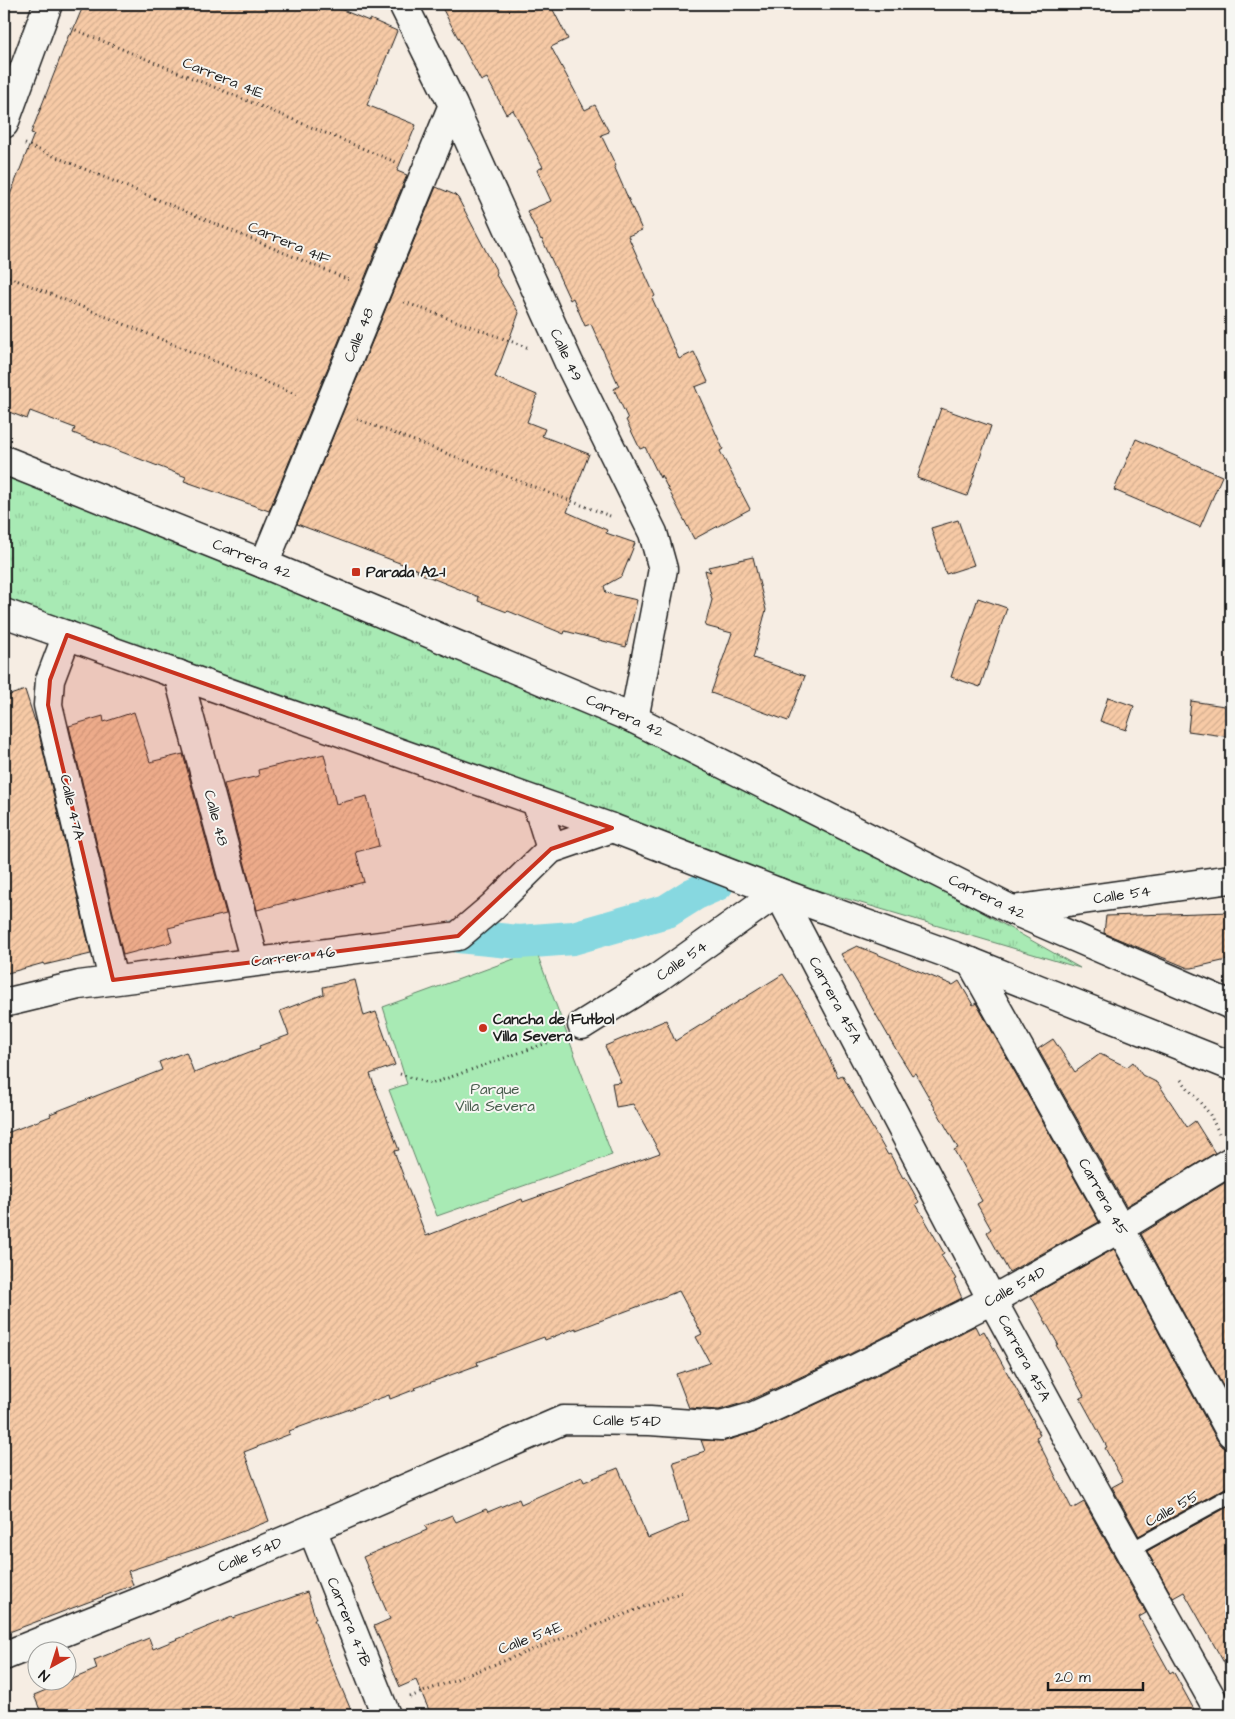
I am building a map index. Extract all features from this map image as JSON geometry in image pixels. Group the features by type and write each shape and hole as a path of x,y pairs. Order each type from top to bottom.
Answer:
{"street":[{"name":"Calle 49","path":"403,4 453,105 570,363 653,532 663,569 634,719"},
{"path":"13,134 46,10"},
{"name":"Calle 48","path":"264,564 453,105"},
{"name":"Carrera 42","path":"4,460 264,564 634,719 1012,910 1231,1005"},
{"path":"4,613 612,828 778,892 971,962 1231,1066"},
{"name":"Calle 47A","path":"67,635 50,680 48,705 113,980"},
{"name":"Calle 48","path":"178,674 254,962"},
{"path":"536,801 551,849"},
{"name":"Carrera 46","path":"4,1003 79,985 458,936 492,907 551,849 612,828"},
{"name":"Calle 54","path":"1012,910 1231,879"},
{"name":"Calle 54","path":"582,1025 659,977 778,892"},
{"name":"Carrera 45A","path":"778,892 992,1300 1221,1715"},
{"name":"Carrera 45","path":"971,962 1120,1228 1231,1433"},
{"name":"Calle 54D","path":"4,1656 144,1600 563,1420 650,1420 722,1426 752,1417 854,1370 992,1300 1120,1228 1227,1150"},
{"name":"Carrera 47B","path":"312,1529 384,1711"}],"lane":[{"name":"Calle 55","path":"1129,1551 1231,1495"}],"path":[{"name":"Carrera 41E","path":"46,10 424,174"},
{"name":"Carrera 41F","path":"13,134 377,291 570,363"},
{"path":"400,1074 431,1084 564,1037 582,1025"},
{"path":"1178,1076 1208,1113 1227,1150"},
{"name":"Calle 54E","path":"384,1711 685,1591"}],"highlighted area":[{"path":"67,635 612,828 551,849 458,936 113,980 48,705 50,680"}],"green space":[{"path":"4,460 634,719 827,824 1080,968 756,872 4,605"},
{"name":"Parque Villa Severa","path":"536,951 612,1155 437,1216 389,1090 407,1084 383,1007"}],"building":[{"path":"84,4 328,4 397,31 367,105 416,125 397,171 407,175 269,511 184,481 186,477 73,433 75,428 30,411 27,419 4,410 4,210 34,134 31,133 69,34 71,35"},
{"path":"440,4 550,4 568,39 551,47 585,110 595,105 609,132 601,135 642,230 628,236 655,296 652,298 679,359 694,352 708,382 695,387 723,449 720,451 750,509 694,539 645,447 640,449 614,389 619,386 591,324 585,326 573,298 570,300 527,211 551,201 537,170 543,167 513,110 506,114 487,78 481,81"},
{"path":"436,187 458,198 497,272 496,275 519,313 495,377 537,395 527,422 545,429 542,436 589,454 567,512 607,530 606,533 635,543 622,576 604,586 606,593 637,600 626,647 565,631 564,634 478,601 479,597 417,572 418,570 297,524"},
{"path":"941,408 991,426 967,496 917,478"},
{"path":"1136,439 1222,476 1200,527 1114,490"},
{"path":"958,520 974,565 946,574 931,528"},
{"path":"753,557 766,610 753,658 805,676 788,721 711,693 732,633 705,626 712,600 705,570 711,572 708,567"},
{"path":"978,598 1007,608 980,687 951,677"},
{"path":"25,690 36,721 91,954 44,965 44,963 4,974 4,697"},
{"path":"1108,697 1134,706 1126,730 1100,721"},
{"path":"1191,701 1231,707 1231,737 1188,731"},
{"path":"134,712 150,762 183,754 226,914 168,928 172,942 123,955 69,726 103,716 104,722"},
{"path":"324,754 336,804 367,796 379,846 356,852 364,882 257,910 224,784 259,776 258,770"},
{"path":"1231,912 1231,959 1192,968 1104,933 1106,916"},
{"path":"857,946 953,985 959,981 973,1005 976,1003 1099,1222 1009,1272 987,1232 991,1229 977,1204 982,1201 954,1150 958,1148 915,1073 912,1075 897,1051 841,954"},
{"path":"783,974 807,1012 838,1077 842,1075 888,1155 890,1154 919,1202 916,1204 944,1253 941,1255 956,1279 954,1280 962,1298 846,1356 746,1402 719,1410 689,1408 676,1374 710,1363 696,1337 702,1334 679,1291 576,1330 576,1328 545,1340 544,1337 477,1362 478,1365 390,1399 389,1395 289,1431 290,1434 244,1452 269,1521 202,1547 128,1571 133,1585 4,1634 4,1134 162,1070 159,1062 186,1052 194,1073 260,1048 259,1046 289,1035 280,1011 324,994 323,987 355,980 364,1016 376,1012 395,1065 370,1074 399,1150 394,1151 426,1236 522,1199 523,1202 660,1153 633,1104 616,1107 612,1083 621,1082 605,1046 666,1020 675,1041"},
{"path":"1053,1039 1075,1072 1100,1054 1127,1067 1133,1062 1142,1075 1158,1083 1187,1127 1195,1121 1215,1153 1126,1206 1038,1049"},
{"path":"1231,1179 1231,1401 1141,1234"},
{"path":"1114,1249 1217,1440 1223,1447 1231,1449 1231,1486 1139,1536 1112,1487 1123,1481 1080,1398 1084,1396 1031,1296"},
{"path":"975,1326 979,1334 984,1331 1034,1421 1040,1435 1036,1437 1072,1509 1084,1502 1146,1613 1139,1617 1170,1673 1173,1671 1197,1715 431,1715 416,1680 400,1687 374,1626 390,1619 363,1557 427,1530 425,1526 452,1515 456,1522 486,1509 488,1512 519,1499 521,1504 582,1477 584,1482 618,1468 648,1538 689,1521 673,1462 705,1451 701,1440 725,1441 758,1431 860,1384"},
{"path":"1231,1505 1231,1675 1184,1592 1173,1598 1147,1551"},
{"path":"307,1592 316,1619 314,1619 353,1715 42,1715 34,1695 41,1692 78,1692 78,1677 97,1669 94,1660 149,1638 153,1649"}],"waterway":[{"path":"458,936 519,942 573,938 667,911 694,894 717,884"}],"place":[{"name":"Parada A2-1","path":"356,572"},
{"name":"Cancha de Futbol Villa Severa","path":"483,1028"}]}
